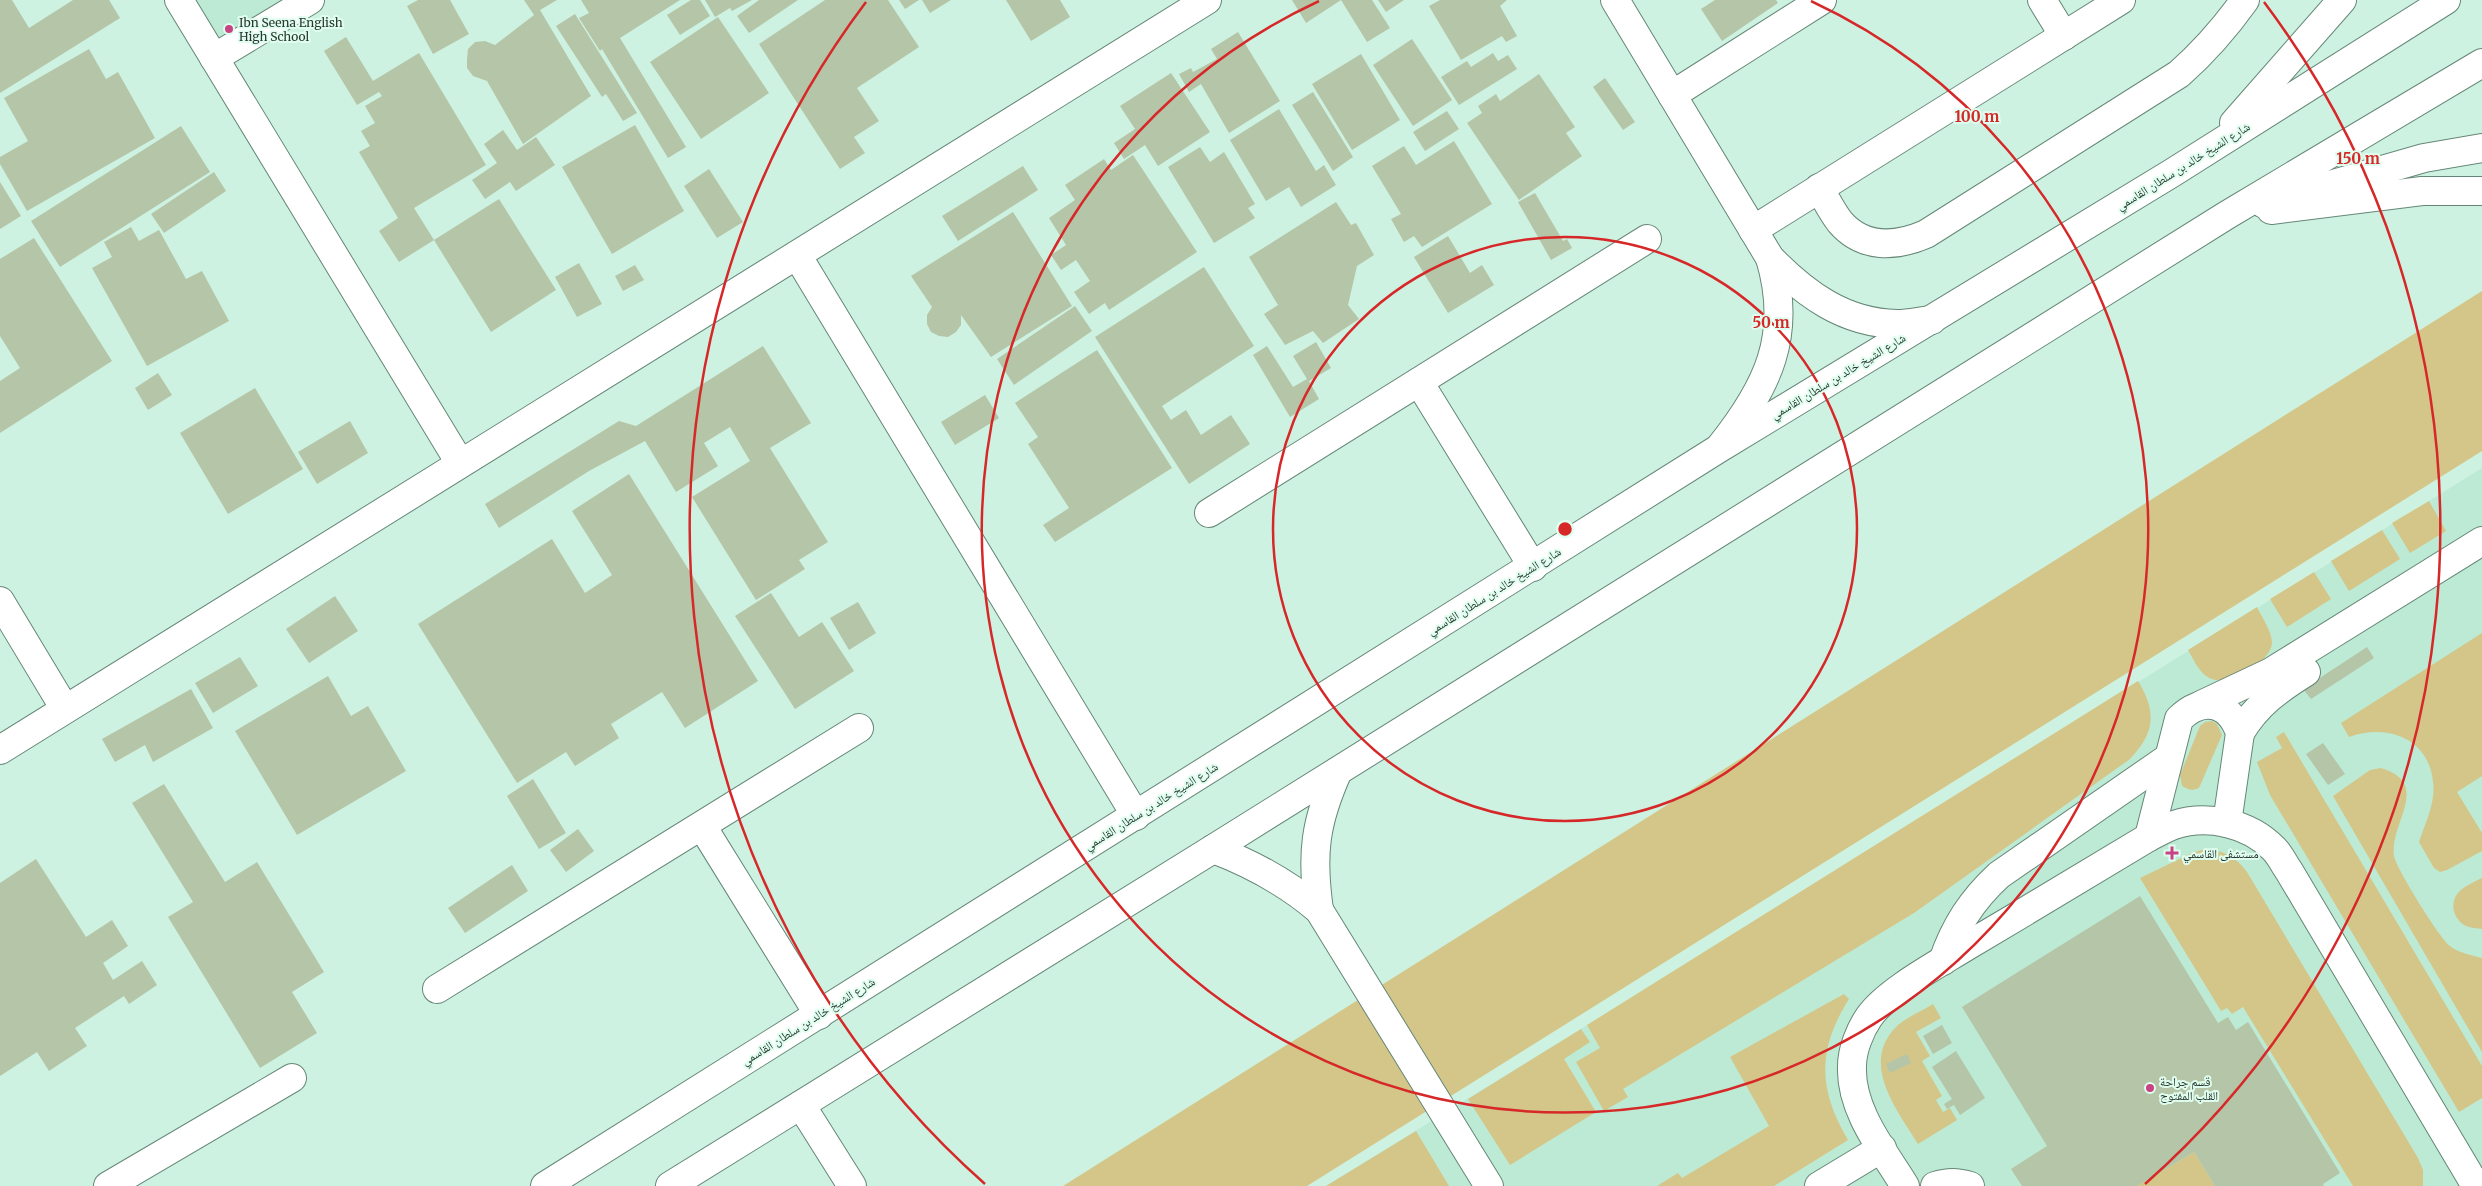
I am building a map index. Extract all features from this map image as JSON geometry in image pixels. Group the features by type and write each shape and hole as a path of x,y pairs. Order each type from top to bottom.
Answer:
{"street":[{"path":"179,0 460,463"},
{"path":"214,58 310,0"},
{"path":"0,750 1207,0"},
{"path":"1615,0 1770,258 1796,285 1826,305 1861,319 1897,324 1932,320"},
{"path":"1672,94 1822,0"},
{"path":"2042,0 2064,36"},
{"path":"1753,230 2122,0"},
{"path":"1819,188 1840,222 1854,234 1871,242 1889,245 1908,242 1926,234 2179,74 2205,51 2228,25 2245,0"},
{"path":"2212,148 2342,0"},
{"name":"شارع الشيخ خالد بن سلطان القاسمي","path":"544,1186 1533,567 1718,448 1932,320 2212,148 2446,0"},
{"path":"670,1186 1213,850 2227,215 2482,63"},
{"path":"2227,215 2424,158 2482,148"},
{"path":"2227,215 2422,191 2482,191"},
{"path":"1209,513 1647,239"},
{"path":"797,255 1136,816"},
{"path":"1718,448 1744,417 1764,383 1776,346 1779,306 1770,258"},
{"path":"1418,382 1533,567"},
{"path":"2150,836 2178,719 2188,710 2271,672 2482,541"},
{"path":"2227,823 2240,733 2254,711 2275,692 2482,563"},
{"path":"0,601 65,709"},
{"path":"2201,705 2214,705 2227,710 2236,720 2240,733"},
{"path":"437,989 859,728"},
{"path":"1943,961 1951,936 1964,913 1980,893 1999,875 2168,758"},
{"path":"1319,910 1314,874 1316,838 1323,803 1338,770"},
{"path":"1905,1186 1863,1116 1854,1092 1852,1066 1857,1040 1869,1016 1888,998 1943,961 2150,836 2174,825 2200,820 2227,823 2252,832 2274,849 2290,871 2476,1186"},
{"path":"702,826 819,1015"},
{"path":"1213,850 1242,860 1270,873 1319,910 1489,1186"},
{"path":"108,1186 143,1177 292,1078"},
{"path":"801,1104 852,1186"},
{"path":"1819,1186 1882,1148"},
{"path":"1935,1186 1946,1182 1960,1182 1970,1186"}],"shaded area":[{"name":"Ibn Seena English High School","path":"179,0 310,0 214,58"},
{"path":"2482,291 2482,451 1307,1186 1063,1186"},
{"name":"مستشفى القاسمي","path":"2482,468 2482,1186 1326,1186 1581,1029"},
{"path":"2429,501 2446,531 2410,553 2392,523"},
{"path":"2382,530 2400,559 2349,591 2331,561"},
{"path":"2314,572 2331,599 2287,627 2270,599"},
{"path":"2257,607 2272,638 2270,650 2265,658 2239,676 2220,680 2208,677 2198,667 2188,650"},
{"path":"2482,633 2482,776 2457,792 2482,833 2482,851 2440,872 2434,868 2419,842 2429,813 2434,790 2430,767 2424,754 2404,738 2391,733 2363,733 2349,737 2341,723"},
{"path":"2138,681 2148,703 2150,722 2149,731 2130,759 1914,913 1623,1089 1628,1097 1604,1111 1576,1062 1600,1048 1587,1025"},
{"path":"2212,721 2217,724 2222,735 2199,788 2189,789 2182,786 2180,775 2200,726 2205,722"},
{"path":"2284,732 2482,1066 2482,1098 2459,1112 2270,795 2257,762 2282,748 2276,737"},
{"path":"2381,768 2396,775 2404,784 2407,794 2394,843 2394,856 2402,874 2428,918 2445,941 2465,954 2482,958 2482,1052 2333,796 2370,770"},
{"path":"2206,849 2219,851 2230,856 2239,862 2247,872 2418,1158 2423,1170 2423,1186 2353,1186 2243,1007 2232,1014 2227,1008 2221,1011 2140,878 2194,852"},
{"path":"2482,878 2482,929 2468,927 2458,920 2453,907 2455,897 2460,891"},
{"path":"1844,994 1849,999 1831,1035 1825,1070 1831,1104 1848,1140 1774,1186 1657,1186 1678,1173 1682,1178 1769,1126 1730,1057"},
{"path":"1933,1004 1941,1018 1916,1032 1930,1056 1922,1061 1942,1096 1936,1100 1943,1112 1950,1108 1957,1120 1918,1144 1885,1086 1881,1071 1881,1055 1886,1040 1897,1026"},
{"path":"1581,1029 1590,1042 1564,1059 1596,1112 1510,1165 1468,1099"},
{"path":"1416,1131 1449,1186 1326,1186"},
{"path":"2194,1152 2215,1186 2137,1186"}],"building":[{"path":"0,0 12,0 29,28 73,0 109,0 120,18 0,93"},
{"path":"418,0 450,0 469,34 433,54 407,6"},
{"path":"524,0 557,0 540,10 591,96 523,144 487,81 473,76 467,68 467,59 468,49 475,42 485,41 495,45 534,15"},
{"path":"581,0 680,0 620,38 686,147 668,158 602,49 600,51 579,18 589,13"},
{"path":"691,0 700,0 710,16 680,35 667,15"},
{"path":"705,0 752,0 732,11 730,8 715,17"},
{"path":"759,0 798,0 749,33 737,16"},
{"path":"825,0 888,0 919,47 857,88 879,121 854,137 865,153 840,169 759,44"},
{"path":"899,0 919,0 905,9"},
{"path":"922,0 951,0 930,13"},
{"path":"1006,0 1060,0 1070,17 1031,41"},
{"path":"1292,0 1341,0 1306,23"},
{"path":"1341,0 1372,0 1390,28 1367,42"},
{"path":"1378,0 1404,0 1386,12"},
{"path":"1440,0 1507,0 1500,6 1517,36 1506,42 1502,36 1461,60 1429,6"},
{"path":"1715,0 1776,0 1778,3 1722,41 1701,9"},
{"path":"575,14 637,113 623,121 606,94 602,97 556,26"},
{"path":"718,17 769,93 701,139 650,62"},
{"path":"1238,32 1280,101 1229,133 1201,84 1189,92 1179,74 1191,68 1193,72 1217,59 1211,49"},
{"path":"346,37 373,81 419,53 486,165 414,208 434,240 399,262 379,231 398,218 359,152 370,146 361,131 375,123 365,106 382,96 379,92 357,105 324,51"},
{"path":"1412,39 1452,100 1413,126 1373,65"},
{"path":"89,49 106,79 118,72 155,138 27,211 0,164 0,157 28,141 4,98"},
{"path":"1493,53 1498,61 1508,55 1517,69 1459,105 1441,77 1467,61 1471,67"},
{"path":"1361,54 1400,120 1352,150 1312,84"},
{"path":"1171,73 1210,132 1158,166 1145,145 1124,159 1114,143 1135,129 1120,106"},
{"path":"1539,74 1575,127 1566,133 1582,156 1519,200 1467,123 1482,113 1478,106 1496,94 1500,101"},
{"path":"1605,78 1635,122 1623,130 1593,87"},
{"path":"1313,92 1353,157 1333,171 1292,105"},
{"path":"1279,109 1316,171 1324,165 1336,185 1301,207 1289,187 1266,201 1230,140"},
{"path":"1447,111 1459,129 1425,151 1413,132"},
{"path":"635,125 684,211 612,254 562,167"},
{"path":"181,126 210,172 60,267 31,221"},
{"path":"503,130 517,150 536,137 555,165 516,191 510,182 485,199 472,180 497,163 484,144"},
{"path":"1454,141 1492,204 1422,247 1414,236 1404,242 1391,219 1401,214 1372,166 1404,146 1416,165"},
{"path":"1200,147 1210,162 1224,152 1255,204 1248,208 1255,218 1214,243 1168,167"},
{"path":"1133,155 1197,252 1109,310 1105,303 1089,314 1074,292 1090,281 1076,260 1061,270 1051,255 1066,245 1049,218 1075,200 1065,185 1104,159 1111,170"},
{"path":"1023,166 1038,190 958,241 942,216"},
{"path":"709,169 743,222 717,238 684,186"},
{"path":"214,172 226,191 164,233 151,214"},
{"path":"0,182 21,216 0,229"},
{"path":"1535,193 1563,241 1567,239 1572,248 1551,260 1518,202"},
{"path":"499,199 556,290 491,332 434,240"},
{"path":"1336,202 1351,225 1356,223 1374,255 1357,266 1348,305 1359,319 1323,343 1313,331 1285,345 1264,314 1278,305 1249,257"},
{"path":"1013,212 1072,306 991,357 961,315 961,325 956,332 948,337 939,336 931,332 927,324 927,315 932,307 911,276"},
{"path":"131,227 139,241 159,230 186,279 202,271 229,321 147,366 92,268 112,257 104,242"},
{"path":"1448,236 1470,273 1482,265 1494,285 1448,313 1414,257"},
{"path":"34,238 112,361 0,433 0,381 20,368 0,336 0,259"},
{"path":"579,263 602,304 577,317 555,277"},
{"path":"635,265 644,280 623,291 615,276"},
{"path":"1204,267 1254,346 1162,406 1171,420 1186,410 1201,435 1231,415 1250,444 1189,484 1095,337"},
{"path":"1075,306 1092,331 1014,385 997,359"},
{"path":"1316,342 1331,368 1309,381 1319,399 1290,417 1253,355 1267,346 1293,387 1307,379 1293,356"},
{"path":"763,346 811,423 770,448 828,542 799,560 805,569 756,600 692,497 750,461 730,427 704,443 718,466 676,492 645,441 589,471 499,528 485,504 619,421 636,426"},
{"path":"1097,350 1172,468 1055,542 1043,525 1069,508 1028,444 1038,437 1015,403"},
{"path":"158,373 172,395 148,410 135,388"},
{"path":"255,388 303,469 228,514 180,433"},
{"path":"985,395 999,418 955,445 941,422"},
{"path":"350,421 368,453 317,484 298,452"},
{"path":"629,474 758,681 685,728 662,692 611,724 619,738 575,766 566,752 517,783 418,624 552,539 585,593 612,575 572,511"},
{"path":"771,593 799,637 822,622 854,671 795,709 735,616"},
{"path":"335,596 358,631 309,663 286,629"},
{"path":"858,602 876,633 849,650 830,618"},
{"path":"2367,647 2374,658 2311,699 2303,689"},
{"path":"240,657 258,686 213,713 195,683"},
{"path":"328,676 351,716 368,706 406,771 297,835 235,731"},
{"path":"191,689 213,728 153,762 145,745 115,762 102,739"},
{"path":"2323,743 2345,774 2328,785 2306,754"},
{"path":"533,779 566,833 539,849 507,796"},
{"path":"164,784 225,882 257,862 324,972 292,992 317,1033 260,1068 168,917 193,902 132,803"},
{"path":"578,829 594,851 566,872 550,850"},
{"path":"36,859 86,937 112,920 128,946 103,963 113,980 142,961 157,985 129,1004 124,996 75,1028 87,1046 49,1071 37,1052 0,1076 0,883"},
{"path":"512,865 528,891 465,933 448,908"},
{"name":"قسم جراحة القلب المفتوح","path":"2140,896 2218,1023 2228,1017 2236,1030 2248,1022 2340,1173 2323,1184 2324,1186 2215,1186 2194,1152 2137,1186 2022,1186 2011,1169 2047,1146 1962,1007"},
{"path":"1942,1025 1952,1043 1933,1054 1923,1036"},
{"path":"1956,1051 1985,1098 1960,1115 1954,1105 1947,1109 1944,1104 1952,1099 1932,1067"},
{"path":"1907,1054 1911,1063 1890,1073 1886,1064"}],"place":[{"name":"Ibn Seena English High School","path":"229,29"},
{"name":"مستشفى القاسمي","path":"2172,853"},
{"name":"قسم جراحة القلب المفتوح","path":"2150,1088"}]}
